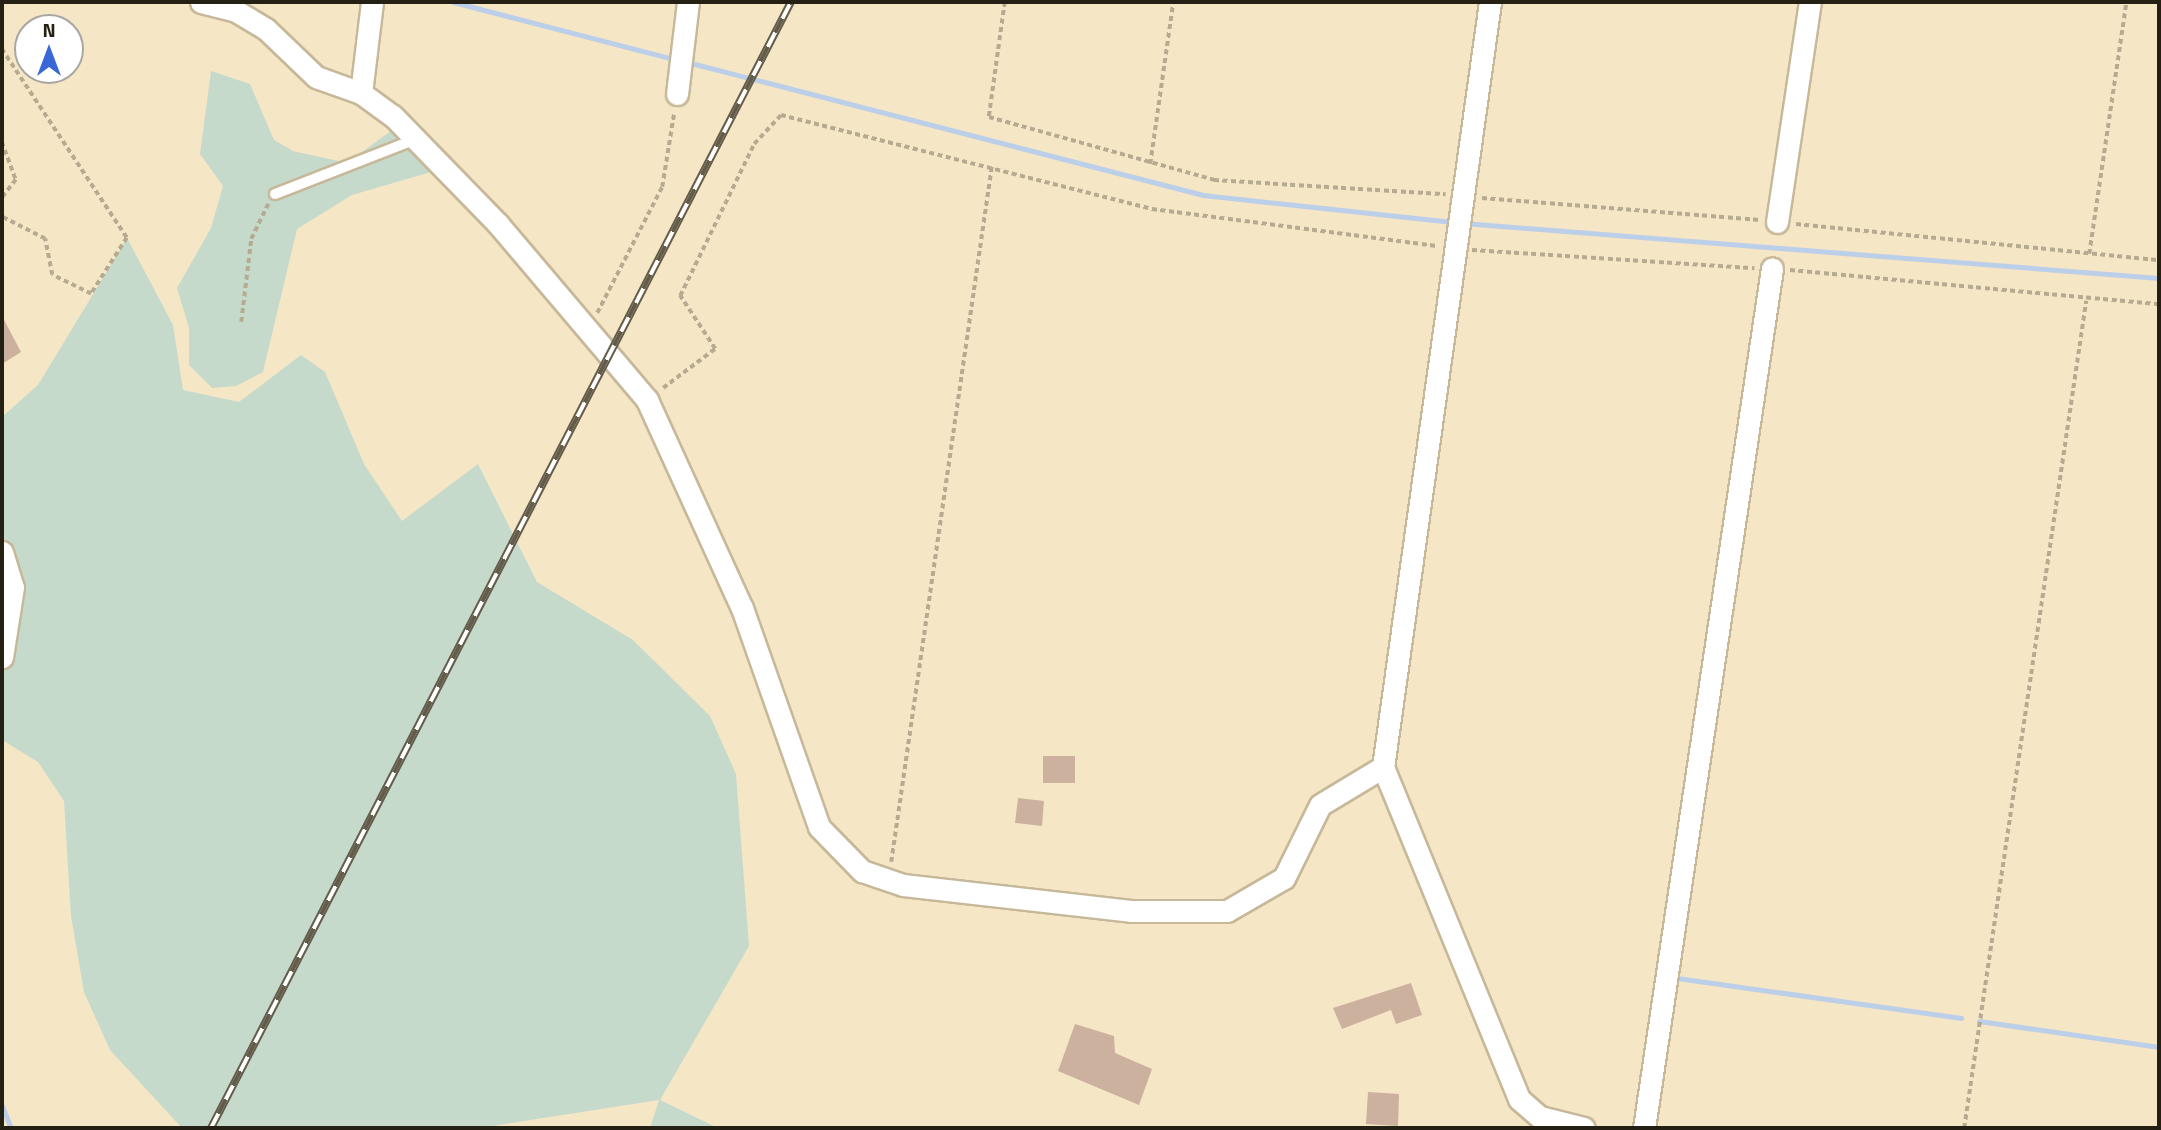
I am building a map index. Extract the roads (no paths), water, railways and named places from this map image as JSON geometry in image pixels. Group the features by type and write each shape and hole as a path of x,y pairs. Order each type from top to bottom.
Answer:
{"street":[{"path":"201,2 236,11 266,29 316,77 361,93 416,139 589,327 647,400 742,608 819,827 862,871 888,880 1131,911 1227,911 1284,878 1320,805 1382,767"},
{"path":"677,94 688,2"},
{"path":"1490,2 1382,767 1519,1099 1540,1117 1584,1128"},
{"path":"1777,222 1810,2"},
{"path":"361,93 371,3"},
{"path":"1644,1128 1772,268"},
{"path":"2,552 13,587 2,657"}],"lane":[{"path":"275,194 416,139"}],"waterway":[{"path":"453,2 677,60"},
{"path":"687,62 1203,195 1453,222"},
{"path":"1463,223 2159,278"},
{"path":"1677,978 1961,1018"},
{"path":"1979,1021 2159,1047"},
{"path":"2,1106 11,1128"}],"railway":[{"path":"211,1128 791,2"}]}
